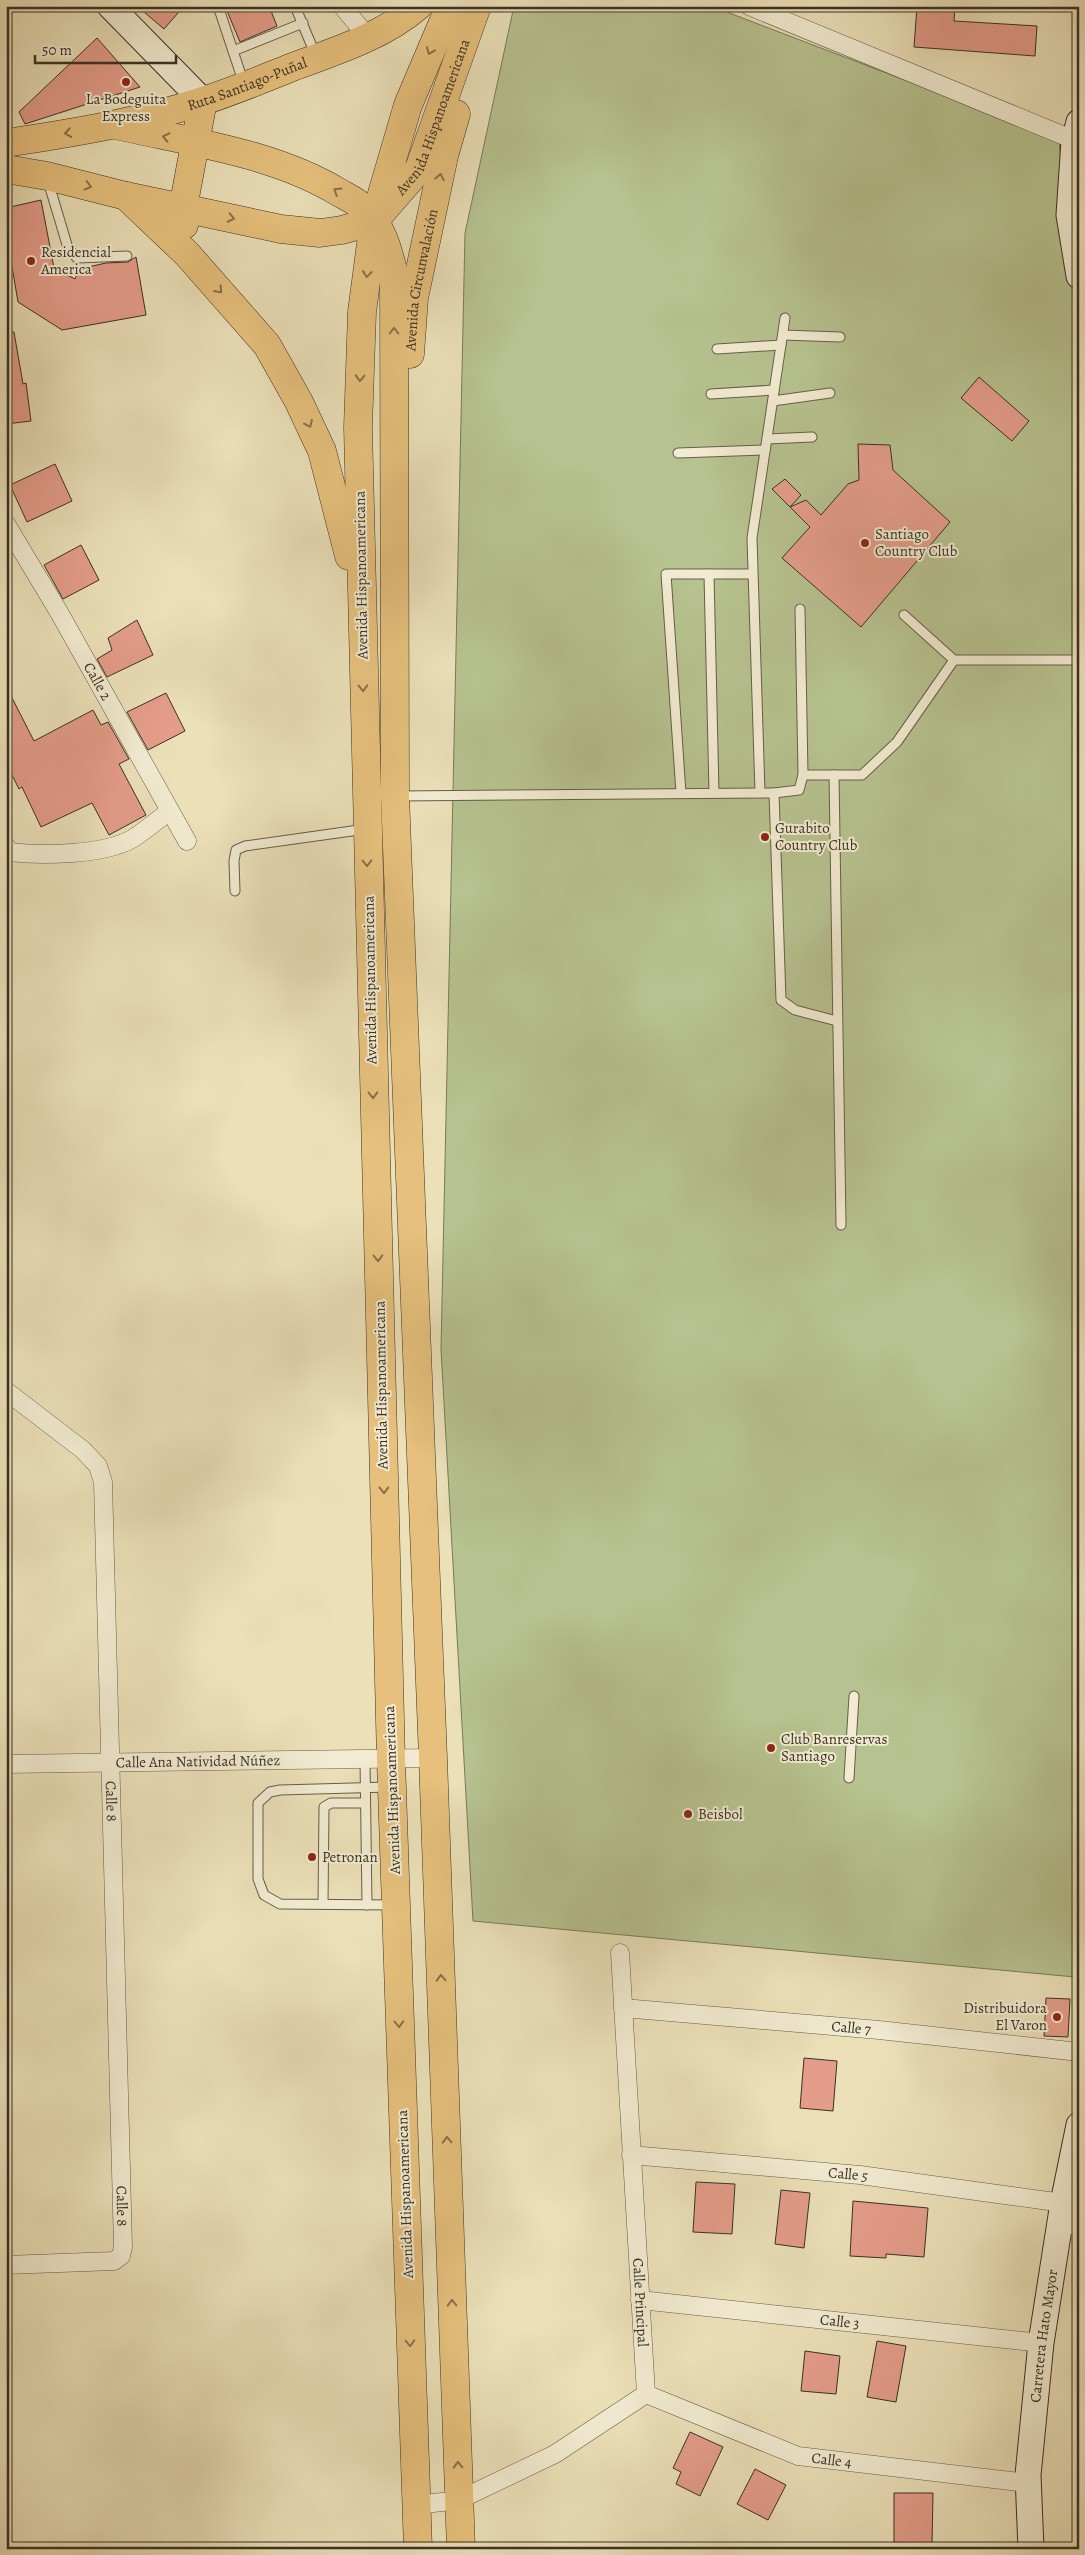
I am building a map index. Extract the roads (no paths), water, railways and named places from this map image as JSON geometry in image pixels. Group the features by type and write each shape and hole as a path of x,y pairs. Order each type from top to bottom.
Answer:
{"main road":[{"name":"Ruta Santiago-Puñal","path":"6,142 116,125 203,101 317,58 368,36 409,14 418,6"},
{"name":"Avenida Hispanoamericana","path":"450,6 408,105 374,221 362,312 358,427 361,604 380,797 433,1758 461,2549"},
{"name":"Avenida Hispanoamericana","path":"374,221 419,169 477,6"},
{"name":"Avenida Circunvalación","path":"394,590 414,298 444,156 486,6"},
{"path":"187,254 183,208 203,101"},
{"path":"116,125 282,165 319,180 362,207 374,221 387,244 394,274 394,590"},
{"path":"6,169 47,176 126,196 281,229 320,232 342,230 374,221"},
{"path":"126,196 187,254 266,345 300,402 322,451 361,604"},
{"name":"Avenida Hispanoamericana","path":"394,590 380,797 366,829 378,1760 392,1787 418,2549"}],"street":[{"path":"110,6 203,101"},
{"path":"342,6 368,36"},
{"path":"749,6 1077,135 1069,215 1079,276"},
{"name":"Calle 2","path":"6,524 60,614 187,841"},
{"path":"8,849 35,855 104,850 131,839 170,811"},
{"name":"Calle 8","path":"6,1391 83,1450 98,1466 103,1482 123,2247 121,2256 114,2261 6,2266"},
{"name":"Calle Ana Natividad Núñez","path":"6,1764 433,1758"},
{"name":"Calle Principal","path":"620,1953 646,2394"},
{"name":"Calle 7","path":"623,2008 879,2030 1079,2052"},
{"name":"Carretera Hato Mayor","path":"1031,2549 1028,2483 1041,2343 1067,2218 1079,2125"},
{"name":"Calle 5","path":"632,2155 860,2175 1067,2218"},
{"name":"Calle 3","path":"640,2300 1041,2343"},
{"path":"416,2505 459,2500 555,2454 646,2394"},
{"name":"Calle 4","path":"646,2394 798,2456 1028,2483"}],"lane":[{"path":"218,6 245,85"},
{"path":"295,6 317,58"},
{"path":"233,51 303,23"},
{"path":"47,176 68,248 77,258 127,256"},
{"path":"760,793 752,538 785,318"},
{"path":"717,349 782,340 840,337"},
{"path":"711,394 774,390"},
{"path":"773,401 830,393"},
{"path":"767,439 812,437"},
{"path":"678,453 765,450"},
{"path":"681,793 666,574 752,574"},
{"path":"709,574 714,793"},
{"path":"380,797 774,793 799,790 803,774 800,608"},
{"path":"904,615 954,660 1079,660"},
{"path":"803,774 862,774 897,742 954,660"},
{"path":"834,774 841,1225"},
{"path":"774,793 781,1000 794,1010 838,1020"},
{"path":"235,891 234,861 236,850 245,846 366,829"},
{"path":"849,1778 854,1696"},
{"path":"367,1905 365,1788 378,1760"},
{"path":"392,1787 280,1790 270,1792 258,1803 258,1879 264,1894 280,1904 395,1905"},
{"path":"323,1904 324,1807 331,1803 365,1803"}],"place":[{"name":"La Bodeguita Express","path":"126,82"},
{"name":"Residencial America","path":"31,261"},
{"name":"Santiago Country Club","path":"865,543"},
{"name":"Gurabito Country Club","path":"765,837"},
{"name":"Club Banreservas Santiago","path":"771,1748"},
{"name":"Beisbol","path":"688,1814"},
{"name":"Petronan","path":"312,1857"},
{"name":"Distribuidora El Varon","path":"1057,2017"}]}
